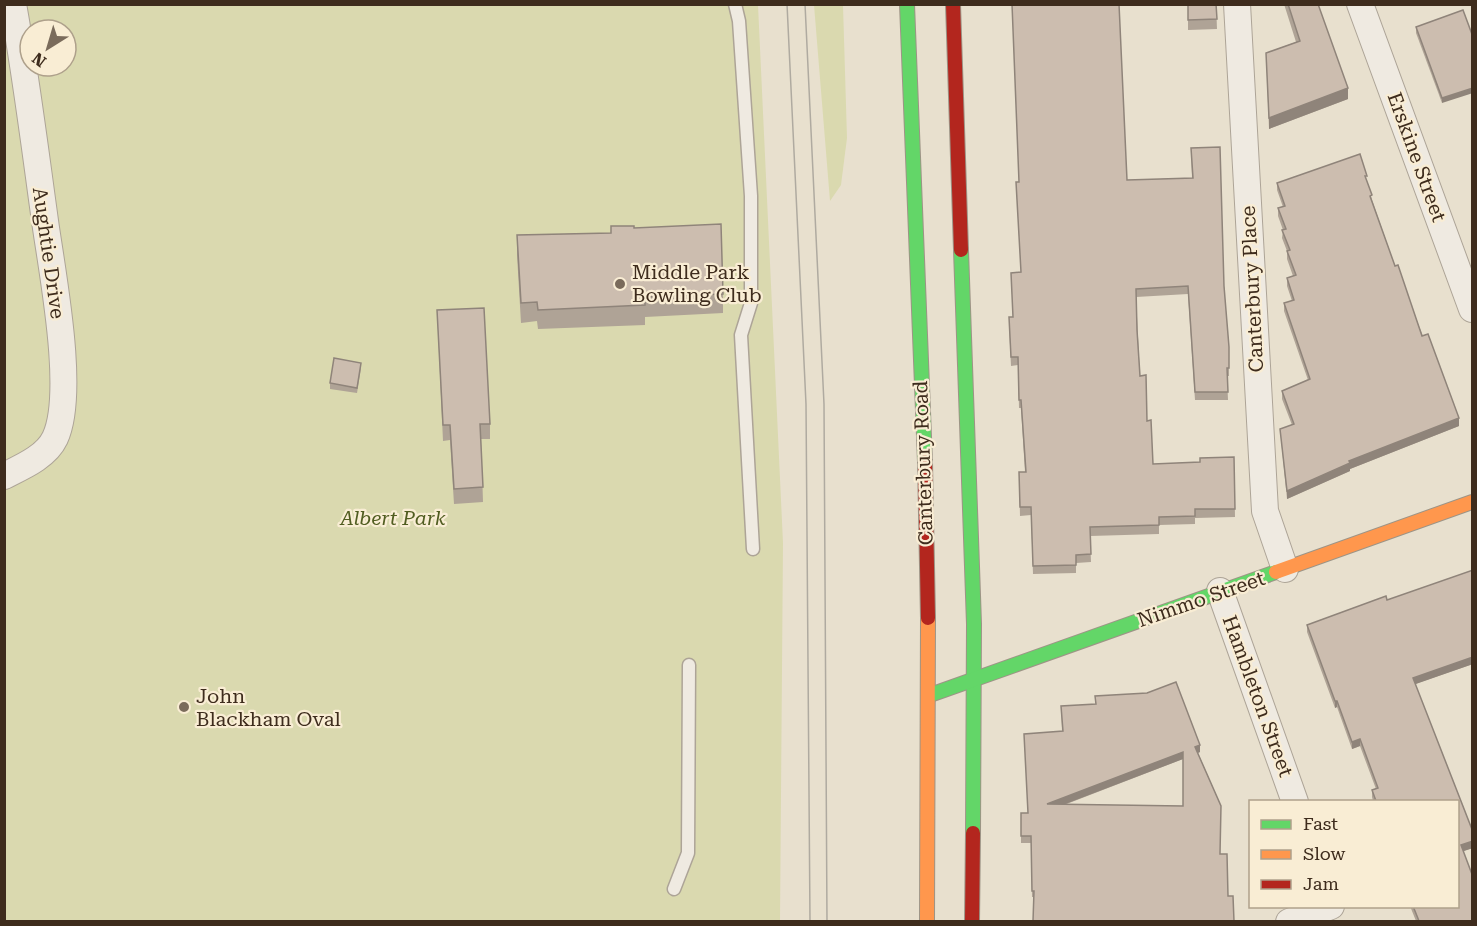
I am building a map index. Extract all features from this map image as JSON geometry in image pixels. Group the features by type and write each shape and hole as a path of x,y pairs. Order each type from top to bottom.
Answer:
{"main road":[{"name":"Canterbury Road","path":"907,4 930,695 927,921"},
{"path":"953,4 974,624 972,921"},
{"name":"Nimmo Street","path":"930,695 1473,502"}],"street":[{"name":"Aughtie Drive","path":"4,476 39,456 54,440 62,414 59,324 14,4"},
{"name":"Canterbury Place","path":"1238,4 1265,511 1285,569"},
{"name":"Erskine Street","path":"1360,4 1473,309"},
{"name":"Hambleton Street","path":"1220,591 1295,800"},
{"path":"1289,921 1326,908"}],"lane":[{"path":"735,4 739,21 751,196 751,303 741,335 753,549"},
{"path":"674,889 688,853 689,665"}],"green space":[{"name":"Albert Park","path":"5,5 758,5 783,543 780,921 5,922"},
{"path":"814,5 843,5 847,138 841,185 830,201"}],"building":[{"path":"1012,4 1119,4 1127,180 1193,178 1191,148 1220,147 1224,286 1229,347 1228,392 1195,392 1188,286 1136,289 1137,330 1140,376 1146,375 1147,421 1151,420 1153,464 1200,462 1200,458 1234,457 1235,509 1195,509 1195,516 1159,517 1159,525 1090,527 1091,554 1076,555 1076,565 1033,566 1031,507 1020,507 1019,472 1026,472 1021,400 1019,400 1018,357 1011,357 1009,317 1013,317 1011,273 1021,272 1016,182 1019,182"},
{"path":"1188,4 1216,4 1217,19 1188,20"},
{"path":"1288,4 1318,4 1348,88 1269,118 1266,53 1300,41"},
{"path":"1463,10 1473,37 1473,88 1442,98 1416,27"},
{"path":"1360,154 1372,195 1370,196 1395,266 1398,265 1422,336 1428,334 1459,418 1349,461 1350,463 1287,491 1280,429 1294,424 1282,391 1310,379 1284,303 1294,300 1287,278 1296,275 1282,230 1286,229 1278,208 1285,206 1277,183"},
{"name":"Middle Park Bowling Club","path":"721,224 723,294 645,297 645,305 538,310 537,302 521,303 517,235 611,233 611,226 634,226 634,228"},
{"path":"484,308 490,424 480,424 483,487 454,489 450,425 443,425 437,310"},
{"path":"334,358 361,363 357,388 330,383"},
{"path":"1473,570 1473,657 1413,678 1473,832 1473,841 1461,845 1473,877 1473,921 1419,921 1414,908 1459,908 1459,800 1376,800 1372,790 1378,788 1360,739 1352,742 1307,625 1386,596 1387,600"},
{"path":"1176,682 1200,745 1195,747 1221,806 1220,854 1227,854 1228,896 1233,896 1234,921 1033,921 1031,836 1021,836 1021,813 1028,813 1024,734 1063,731 1061,706 1096,704 1095,696 1147,693","holes":["1183,752 1183,806 1047,804"]}],"tram line":[{"path":"787,4 806,404 810,922"},
{"path":"805,4 824,404 827,922"}],"traffic: fast":[{"path":"907,4 925,462"},
{"path":"961,250 974,624 973,833"},
{"path":"930,695 1276,572"}],"traffic: slow":[{"path":"1276,572 1472,502"},
{"path":"927,922 928,618"}],"traffic: jam":[{"path":"953,4 961,250"},
{"path":"925,462 928,618"},
{"path":"972,922 973,833"}],"place":[{"name":"Middle Park Bowling Club","path":"620,284"},
{"name":"John Blackham Oval","path":"184,707"}]}
